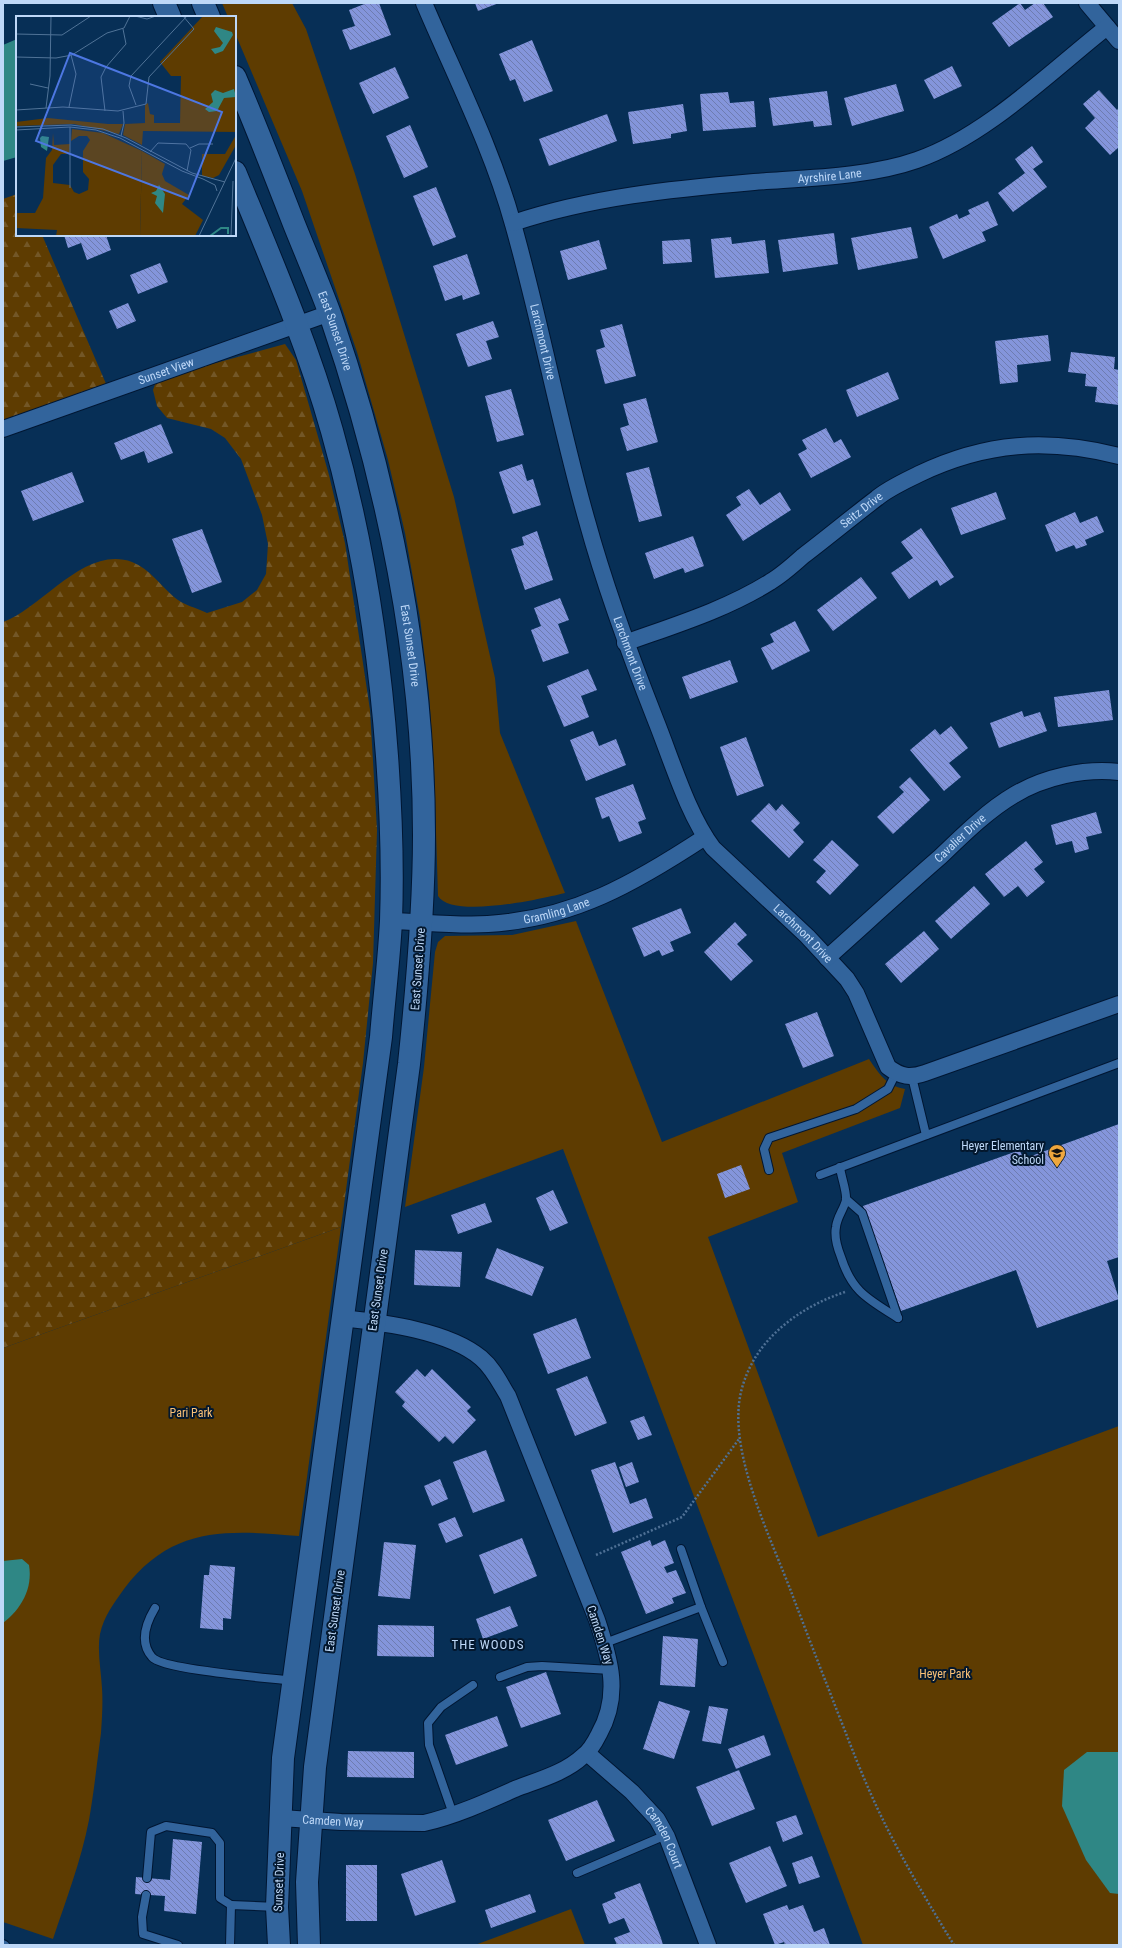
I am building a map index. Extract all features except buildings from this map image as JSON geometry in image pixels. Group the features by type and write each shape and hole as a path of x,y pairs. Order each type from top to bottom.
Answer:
{"main road":[{"path":"164,3 170,16"},
{"path":"202,3 208,16"},
{"name":"East Sunset Drive","path":"236,79 330,313 367,437 395,552 408,635 416,697 424,832 422,922 418,988 325,1686 310,1821 308,1882 309,1945"},
{"path":"236,174 297,325 332,431 356,529 373,621 385,727 391,814 391,921 381,1037 283,1758 281,1818"},
{"name":"Sunset Drive","path":"279,1945 277,1907 281,1818"}],"street":[{"name":"Larchmont Drive","path":"424,3 489,153 513,223 535,308 562,426 601,572 626,643 684,792 705,837 713,848 807,936 847,979 856,993 888,1067 896,1073"},
{"path":"1087,3 1119,41"},
{"name":"Ayrshire Lane","path":"513,223 545,212 624,196 688,187 810,178 880,170 916,161 954,144 991,121 1107,27"},
{"name":"Sunset View","path":"3,429 330,313"},
{"name":"Seitz Drive","path":"626,643 712,612 741,599 772,581 878,496 936,466 988,449 1030,445 1089,448 1119,456"},
{"name":"Cavalier Drive","path":"827,958 984,816 1014,795 1038,783 1064,776 1089,772 1119,772"},
{"name":"Gramling Lane","path":"391,921 487,924 524,920 573,908 630,884 705,837"},
{"path":"896,1073 912,1077 1119,1004"},
{"name":"Camden Way","path":"281,1818 310,1821 424,1823 453,1814 560,1772 587,1753 603,1728 608,1713 612,1687 609,1655 508,1396 494,1373 482,1359 467,1347 447,1338 374,1322 343,1318"},
{"name":"Camden Court","path":"587,1753 632,1792 656,1819 666,1835 708,1945"}],"lane":[{"path":"820,1175 1119,1064"},
{"path":"769,1170 764,1150 769,1138 856,1109 888,1089 896,1073"},
{"path":"912,1077 926,1135"},
{"path":"840,1167 846,1200 836,1225 836,1244 845,1269 856,1288 869,1300 898,1318 862,1213 846,1200"},
{"path":"681,1549 723,1662"},
{"path":"604,1643 702,1607"},
{"path":"155,1608 147,1621 145,1632 146,1644 152,1657 160,1662 183,1668 293,1681"},
{"path":"500,1677 527,1667 535,1666 611,1670"},
{"path":"453,1814 429,1745 428,1723 441,1707 473,1685"},
{"path":"147,1878 151,1832 166,1826 212,1833 220,1843 220,1898 231,1905 277,1907"},
{"path":"577,1873 666,1835"},
{"path":"146,1895 142,1917 144,1934 178,1945"},
{"path":"230,1945 231,1905"}],"path":[{"path":"856,1288 832,1296 802,1312 781,1327 765,1342 755,1357 741,1392 738,1424 740,1439 753,1492 858,1764 884,1823 954,1945"},
{"path":"596,1555 682,1518 740,1439"}],"green space":[{"path":"222,3 292,3 306,29 355,174 454,497 495,678 500,733 565,893 518,903 478,907 460,906 446,903 438,896 434,768 429,694 420,618 405,533 388,460 357,352 302,191 236,35 236,16 228,16"},
{"path":"16,194 16,236 42,236 107,386 3,422 3,199"},
{"path":"285,344 296,360 329,475 345,543 370,710 377,830 373,963 363,1063 341,1227 3,1348 3,622 18,615 64,580 81,570 97,562 114,559 132,562 138,565 150,573 178,600 207,613 242,602 257,590 266,574 268,544 262,515 241,459 225,438 211,429 167,418 157,406 153,390 157,379"},
{"name":"Heyer Park","path":"576,921 662,1142 869,1059 888,1082 905,1089 900,1108 782,1153 798,1202 708,1237 818,1537 1119,1426 1119,1945 863,1945 563,1149 405,1207 424,1067 435,952 438,942 445,936 512,935"},
{"name":"Pari Park","path":"341,1227 299,1536 225,1533 203,1536 182,1543 162,1553 142,1568 124,1589 107,1616 100,1634 99,1654 102,1716 91,1809 78,1865 53,1939 3,1922 3,1348"},
{"path":"571,1909 585,1945 475,1945"}],"shaded area":[{"path":"16,39 16,157 3,161 3,45"},
{"path":"22,1559 29,1565 30,1574 27,1590 20,1605 3,1623 3,1561"},
{"path":"1087,1752 1119,1752 1119,1894 1110,1893 1086,1860 1062,1806 1064,1770"}],"place":[{"name":"Heyer Elementary School","path":"1057,1168"}],"district":[{"name":"THE WOODS","path":"488,1644"}]}
